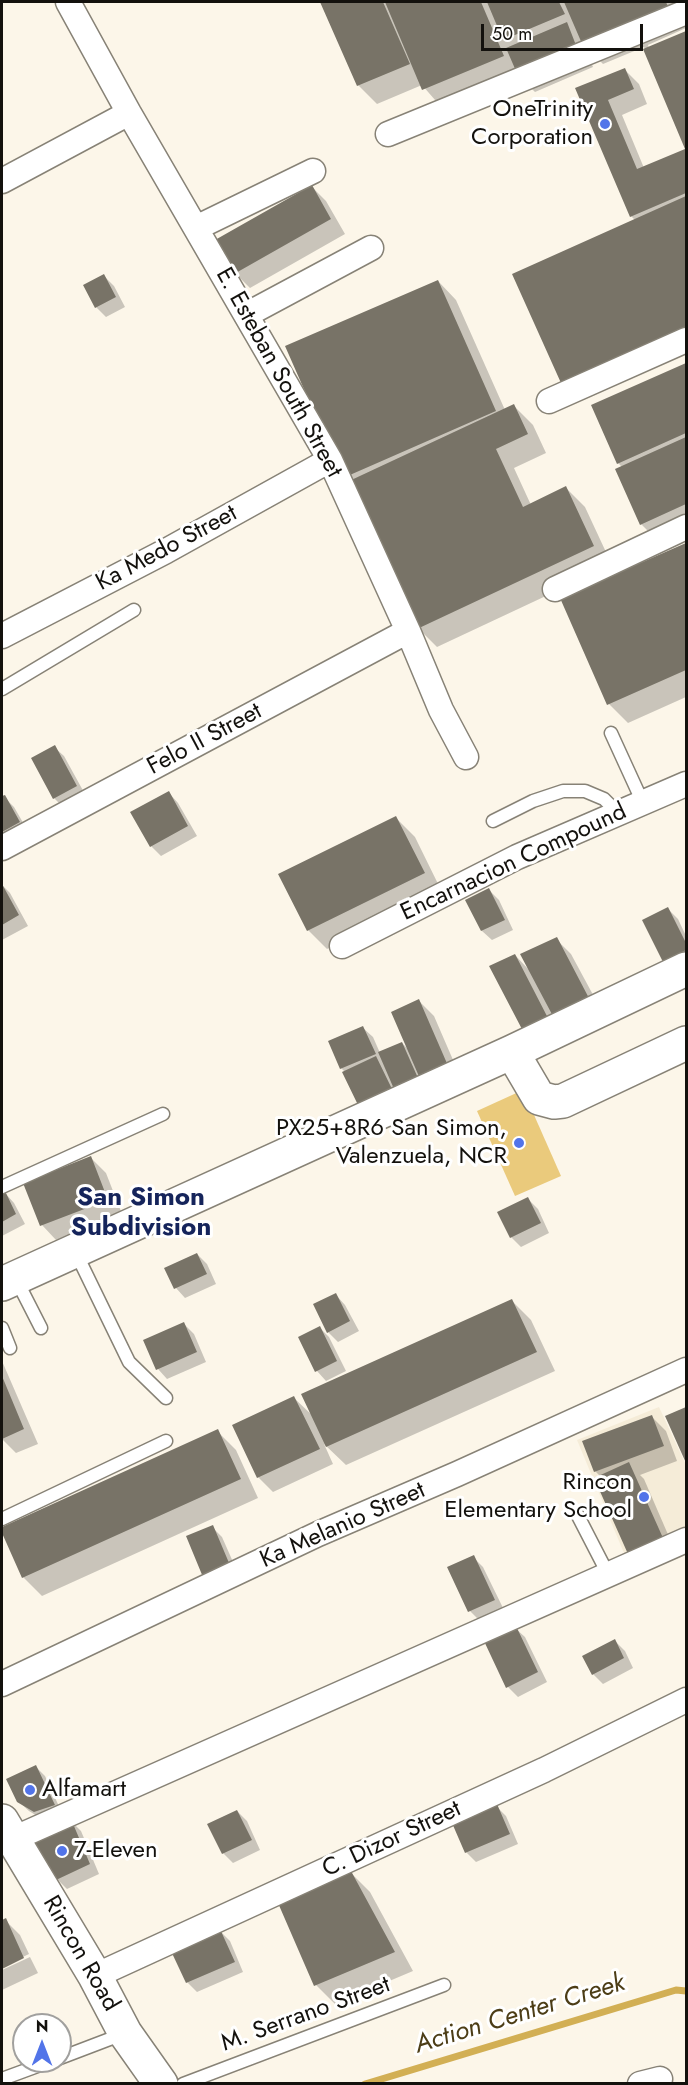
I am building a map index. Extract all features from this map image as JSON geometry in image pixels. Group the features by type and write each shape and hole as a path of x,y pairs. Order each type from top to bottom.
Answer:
{"street":[{"name":"E. Esteban South Street","path":"68,2 129,113 330,460 408,631 441,710 466,757"},
{"path":"388,134 687,12"},
{"path":"2,181 129,113"},
{"path":"196,228 313,171"},
{"path":"246,315 371,248"},
{"path":"549,401 687,340"},
{"name":"Ka Medo Street","path":"2,636 166,551 330,460"},
{"path":"555,588 687,526"},
{"name":"Felo II Street","path":"2,848 408,631"},
{"name":"Encarnacion Compound","path":"342,946 516,857 687,784"},
{"path":"8,1281 512,1052 687,969"},
{"path":"512,1052 539,1098 554,1102 563,1101 687,1043"},
{"name":"Ka Melanio Street","path":"2,1684 318,1534 687,1370"},
{"path":"7,1830 687,1540"},
{"name":"C. Dizor Street","path":"95,1976 544,1770 687,1700"},
{"name":"Rincon Road","path":"7,1830 95,1976 125,2033 161,2084"}],"lane":[{"path":"2,689 134,610"},
{"path":"611,733 643,803"},
{"path":"493,821 532,801 563,791 585,791 603,800 618,813"},
{"path":"2,1187 163,1114"},
{"path":"74,1250 129,1362 166,1398"},
{"path":"8,1281 41,1328"},
{"path":"2,1328 10,1348"},
{"path":"2,1519 166,1441"},
{"path":"576,1512 608,1574"},
{"name":"M. Serrano Street","path":"183,2084 444,1985"},
{"path":"72,2053 125,2033"},
{"path":"2,2079 18,2073"}],"shaded area":[{"name":"PX25+8R6 San Simon, Valenzuela, NCR","path":"523,1090 561,1176 515,1196 477,1111"},
{"name":"Rincon Elementary School","path":"659,1407 686,1465 686,1529 626,1558 577,1440"}],"building":[{"path":"320,2 383,2 410,64 357,86"},
{"path":"385,2 481,2 504,56 422,90"},
{"path":"487,2 559,2 565,14 503,40"},
{"path":"564,2 666,2 669,9 583,46"},
{"path":"567,22 579,53 519,78 506,48"},
{"name":"OneTrinity Corporation","path":"686,31 686,193 630,217 575,88 625,68 634,89 608,100 637,169 685,149 643,49"},
{"path":"312,185 331,219 234,274 215,240"},
{"path":"686,196 686,327 561,383 512,274"},
{"path":"104,274 116,297 95,308 83,285"},
{"path":"438,280 496,411 343,478 285,346"},
{"path":"686,363 686,433 617,464 591,405"},
{"path":"514,404 528,434 496,449 523,507 566,486 594,546 417,629 347,482"},
{"path":"686,437 686,504 640,525 615,469"},
{"path":"686,543 686,670 607,705 560,598"},
{"path":"55,745 77,786 53,799 31,758"},
{"path":"169,791 188,826 150,847 130,812"},
{"path":"5,795 20,822 2,832 2,796"},
{"path":"396,816 425,873 307,931 278,874"},
{"path":"2,884 19,915 2,925"},
{"path":"489,888 505,920 481,931 465,900"},
{"path":"668,907 686,943 686,950 663,962 642,920"},
{"path":"557,937 591,1002 555,1020 520,954"},
{"path":"515,954 549,1020 524,1033 489,966"},
{"path":"419,999 449,1068 421,1081 391,1012"},
{"path":"363,1026 376,1054 340,1069 328,1041"},
{"path":"402,1042 418,1078 394,1089 378,1052"},
{"path":"376,1056 392,1089 358,1105 342,1072"},
{"path":"91,1156 108,1200 40,1226 23,1183"},
{"path":"5,1191 16,1214 2,1222 2,1193"},
{"path":"528,1197 541,1223 510,1238 497,1212"},
{"path":"197,1253 207,1274 174,1289 164,1268"},
{"path":"336,1293 350,1321 327,1333 313,1304"},
{"path":"512,1299 537,1352 326,1447 301,1394"},
{"path":"184,1322 197,1352 156,1370 143,1340"},
{"path":"320,1326 337,1361 315,1372 298,1337"},
{"path":"2,1376 24,1429 2,1439"},
{"path":"294,1396 320,1449 257,1478 232,1425"},
{"path":"686,1407 686,1463 665,1416"},
{"path":"652,1415 664,1446 594,1472 582,1441"},
{"path":"218,1429 241,1479 22,1578 2,1533 2,1527"},
{"path":"629,1462 663,1538 628,1554 594,1478"},
{"path":"213,1525 232,1570 205,1582 186,1536"},
{"path":"474,1555 495,1600 468,1612 447,1567"},
{"path":"516,1626 538,1672 506,1688 484,1641"},
{"path":"615,1639 624,1658 592,1675 582,1656"},
{"name":"Alfamart","path":"36,1765 55,1805 34,1812 17,1802 6,1779"},
{"path":"497,1804 510,1834 465,1853 452,1823"},
{"path":"237,1810 252,1840 222,1854 207,1824"},
{"name":"7-Eleven","path":"71,1819 90,1864 56,1880 32,1838"},
{"path":"351,1871 395,1952 314,1986 278,1903"},
{"path":"6,1918 24,1958 2,1969 2,1920"},
{"path":"220,1929 235,1962 186,1983 171,1951"}],"waterway":[{"name":"Action Center Creek","path":"365,2084 676,1990 686,1991"}],"place":[{"name":"OneTrinity Corporation","path":"605,124"},
{"name":"PX25+8R6 San Simon, Valenzuela, NCR","path":"519,1143"},
{"name":"Rincon Elementary School","path":"644,1497"},
{"name":"Alfamart","path":"30,1790"},
{"name":"7-Eleven","path":"62,1851"}],"district":[{"name":"San Simon Subdivision","path":"141,1214"}]}
